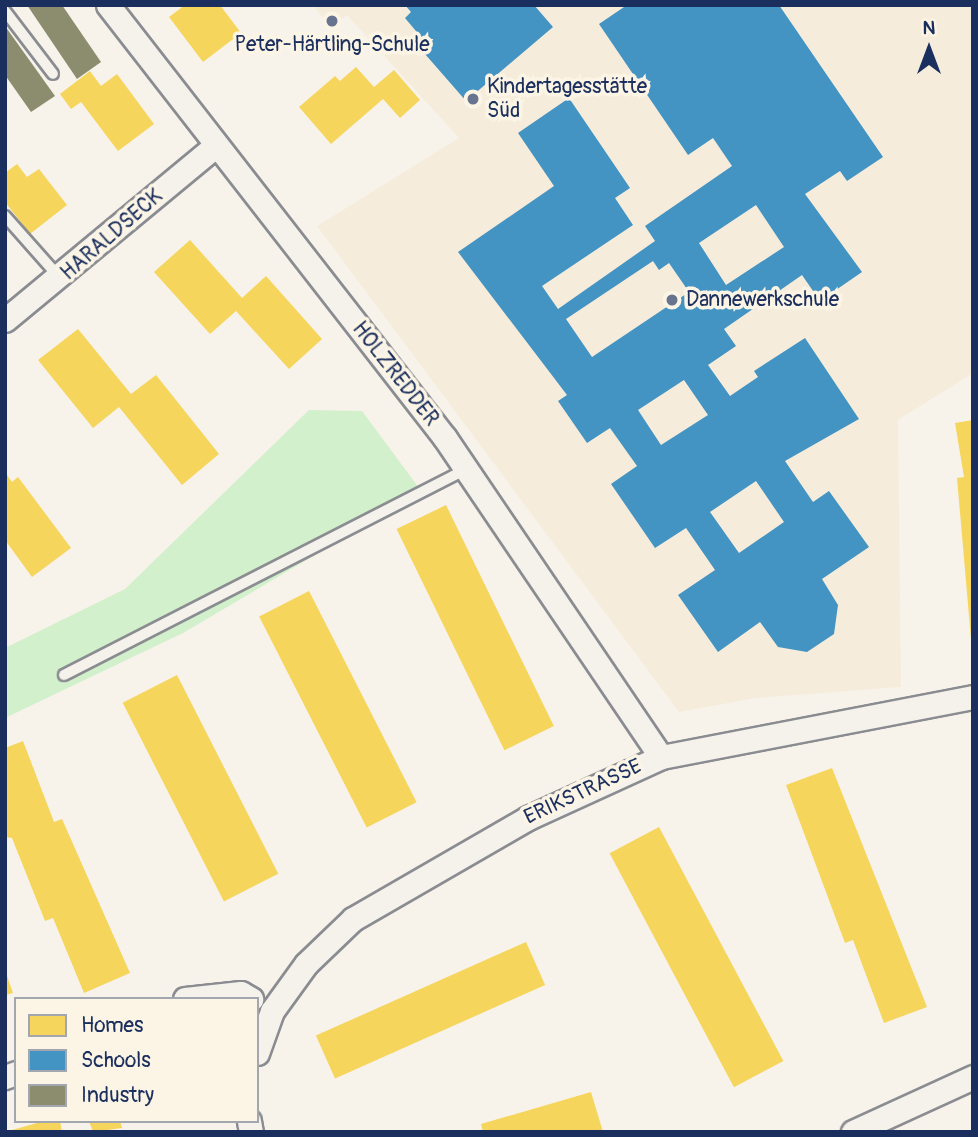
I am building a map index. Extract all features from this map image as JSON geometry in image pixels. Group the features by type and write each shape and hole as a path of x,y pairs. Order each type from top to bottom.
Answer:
{"street":[{"name":"HOLZREDDER","path":"108,5 467,469 660,757"},
{"name":"HARALDSECK","path":"5,320 61,279 215,146"},
{"name":"ERIKSTRASSE","path":"259,1041 265,1006 306,964 398,887 660,757 973,697"},
{"path":"204,997 241,993 248,997"},
{"path":"853,1132 973,1077"}],"lane":[{"path":"5,11 53,74"},
{"path":"5,216 61,279"},
{"path":"64,675 467,469"}],"shaded area":[{"name":"Dannewerkschule","path":"313,5 973,5 973,373 898,420 901,687 756,698 679,712 317,226 459,138 347,15 331,28"}],"green space":[{"path":"309,410 362,411 422,492 183,633 5,718 5,648 125,589"}],"building: Homes":[{"path":"185,5 220,5 241,33 203,62 169,17"},
{"path":"356,67 374,87 394,70 420,100 400,118 383,99 331,144 299,107 335,76 340,81"},
{"path":"90,71 101,86 117,74 154,124 118,151 81,102 71,109 60,94"},
{"path":"17,164 27,177 39,169 67,205 30,234 5,202 5,173"},
{"path":"190,240 242,298 266,276 322,339 289,369 236,311 210,334 154,272"},
{"path":"78,329 131,394 156,375 219,454 182,485 119,407 93,428 38,360"},
{"path":"973,420 971,639 957,478 964,477 955,423"},
{"path":"5,472 12,482 18,477 71,548 32,577 5,540"},
{"path":"446,505 554,726 504,750 397,529"},
{"path":"309,591 417,802 367,828 259,616"},
{"path":"177,675 278,874 224,901 123,703"},
{"path":"23,741 54,822 62,819 130,973 84,993 53,918 45,921 12,838 5,837 5,748"},
{"path":"832,768 927,1007 884,1023 853,940 845,943 786,785"},
{"path":"659,827 783,1061 734,1087 610,853"},
{"path":"526,942 545,985 335,1078 316,1036"},
{"path":"5,970 13,993 5,995"},
{"path":"591,1092 603,1132 483,1132 481,1124"},
{"path":"37,1123 60,1123 62,1132 5,1132"},
{"path":"90,1123 121,1123 122,1128 93,1132"}],"building: Schools":[{"path":"405,5 534,5 553,27 466,101 425,54 431,49 405,18 411,12"},
{"path":"627,5 779,5 883,157 847,181 840,171 805,194 862,272 820,301 802,275 724,329 736,346 708,365 730,396 758,377 754,371 805,338 859,419 785,461 813,502 829,491 869,547 822,579 838,605 834,634 807,652 778,647 760,622 718,652 678,595 715,570 686,528 655,548 611,484 637,466 610,428 587,443 558,401 567,395 458,252 554,186 518,133 569,98 630,188 615,198 633,225 542,286 558,309 655,241 645,226 732,166 713,138 688,155 599,24","holes":["756,205 784,247 726,285 699,243","653,261 659,270 669,263 689,292 592,357 566,319","684,380 708,415 661,445 638,410","756,481 784,522 739,553 710,512"]}],"building: Industry":[{"path":"27,5 62,5 101,62 77,79"},
{"path":"5,26 55,96 31,112 5,75"}],"place":[{"name":"Peter-Härtling-Schule","path":"332,21"},
{"name":"Kindertagesstätte Süd","path":"473,99"},
{"name":"Dannewerkschule","path":"672,300"}]}
